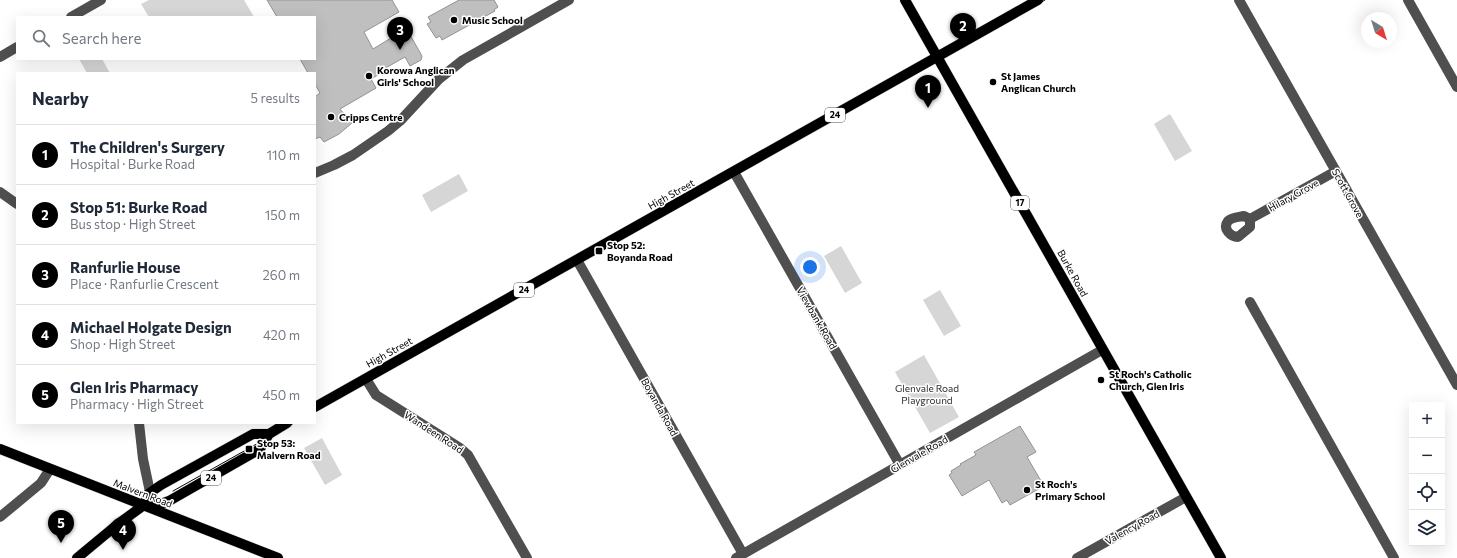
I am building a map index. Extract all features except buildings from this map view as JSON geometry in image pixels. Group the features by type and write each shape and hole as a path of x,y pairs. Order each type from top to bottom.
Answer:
{"main road":[{"name":"Burke Road","path":"905,0 1221,558"},
{"name":"High Street","path":"316,406 1038,0"},
{"name":"24","path":"77,558 118,524 144,506 158,505 169,501 235,465 260,449 269,434 285,424"},
{"name":"24","path":"150,492 253,434 269,434"},
{"name":"Malvern Road","path":"0,449 278,558"},
{"path":"144,506 150,492"}],"street":[{"path":"73,16 101,0"},
{"path":"316,173 353,155 388,131 400,121 440,79 463,60 569,0"},
{"name":"Scott Grove","path":"1239,0 1457,386"},
{"path":"1408,0 1457,87"},
{"path":"0,57 16,48"},
{"name":"Hilary Grove","path":"1250,219 1336,171"},
{"name":"Viewbank Road","path":"734,172 900,465"},
{"path":"0,192 16,203"},
{"name":"Boyanda Road","path":"577,260 739,556"},
{"path":"1250,302 1394,558"},
{"name":"Glenvale Road","path":"739,556 1102,350"},
{"name":"Wandeen Road","path":"366,379 376,395 468,454 527,558"},
{"path":"139,424 143,459 150,492"},
{"path":"0,517 40,483 50,469"},
{"name":"Valency Road","path":"1077,558 1186,496"}],"green space":[{"path":"149,0 244,0 253,16 148,16 141,4"},
{"path":"80,60 103,60 109,72 86,72"},
{"path":"1170,114 1192,151 1175,161 1154,124"},
{"path":"459,174 468,191 431,212 422,195"},
{"path":"841,246 862,283 845,293 824,256"},
{"path":"940,290 961,326 944,336 923,300"},
{"name":"Glenvale Road Playground","path":"924,355 959,417 930,433 895,372"},
{"path":"322,438 342,475 325,485 304,448"}],"tram line":[{"path":"941,52 1032,0"},
{"path":"316,410 1045,0"},
{"path":"316,403 707,183"},
{"path":"173,491 292,424"}],"place":[{"name":"Music School","path":"454,20"},
{"name":"Stop 51: Burke Road","path":"963,46"},
{"name":"Ranfurlie House","path":"400,50"},
{"name":"Korowa Anglican Girls' School","path":"369,76"},
{"name":"St James Anglican Church","path":"993,82"},
{"name":"The Children's Surgery","path":"928,108"},
{"name":"Cripps Centre","path":"331,117"},
{"name":"Stop 52: Boyanda Road","path":"599,251"},
{"name":"St Roch's Catholic Church, Glen Iris","path":"1101,380"},
{"name":"Stop 53: Malvern Road","path":"249,449"},
{"name":"St Roch's Primary School","path":"1027,490"},
{"name":"Glen Iris Pharmacy","path":"61,543"},
{"name":"Michael Holgate Design","path":"123,550"}]}
